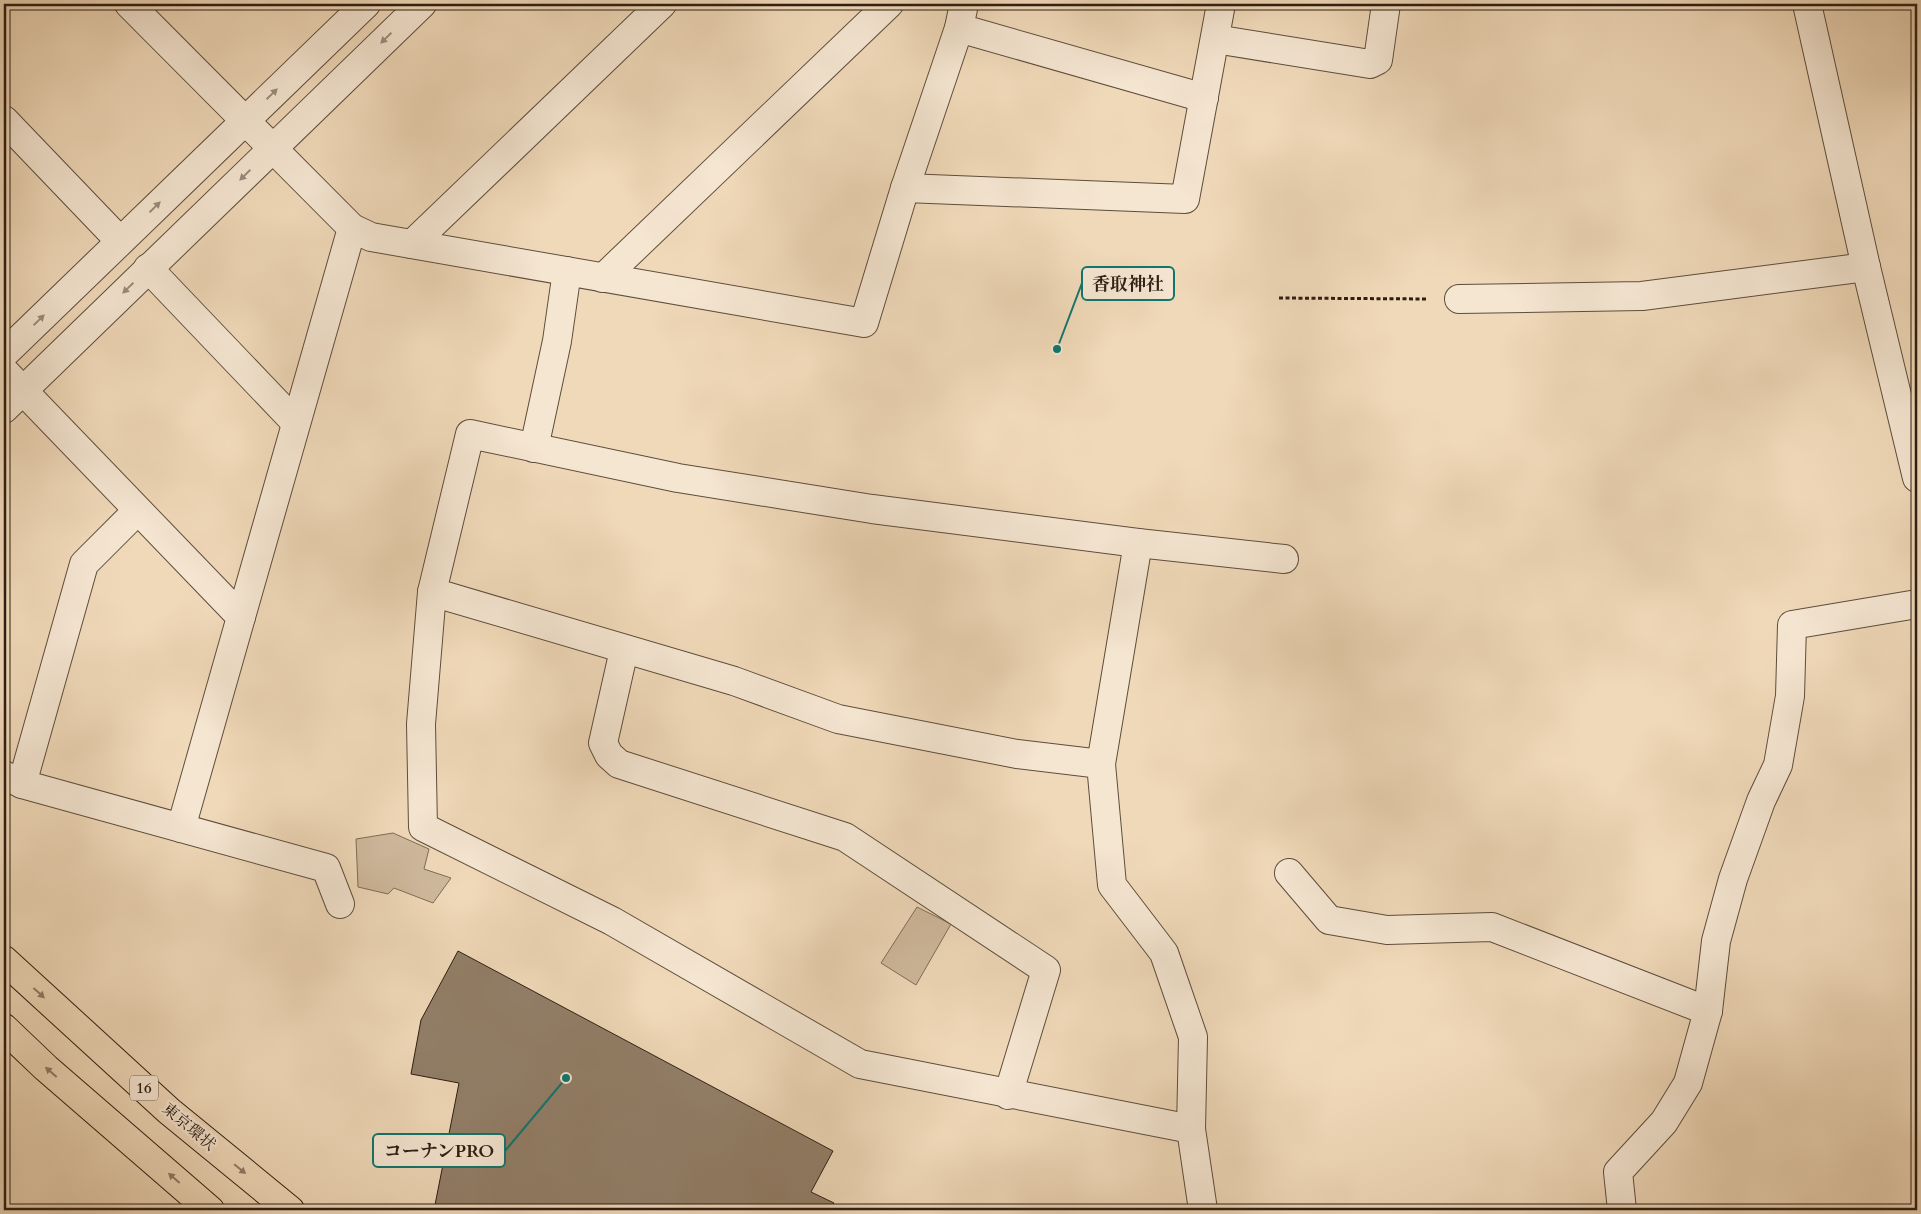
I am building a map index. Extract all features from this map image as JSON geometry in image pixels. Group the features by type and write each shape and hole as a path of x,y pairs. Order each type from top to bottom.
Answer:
{"highway":[{"name":"東京環状","path":"4,960 169,1111 290,1210"},
{"path":"4,1028 46,1068 210,1210"}],"street":[{"path":"129,4 352,228 371,237 864,323 905,188 962,16 1204,98"},
{"path":"4,354 366,4"},
{"path":"13,400 422,4"},
{"path":"412,244 662,4"},
{"path":"905,188 1185,199 1221,4"},
{"path":"1215,39 1370,64 1378,60 1386,4"},
{"path":"1807,4 1866,267 1917,478"},
{"path":"604,278 884,5"},
{"path":"4,120 120,241"},
{"path":"181,828 295,422 352,228"},
{"path":"1459,299 1642,296 1866,267"},
{"path":"148,268 295,422"},
{"path":"534,448 557,341 566,271"},
{"path":"4,371 13,400 137,511 241,617"},
{"path":"1191,1129 1008,1095 860,1064 612,921 422,827 421,724 432,592 470,434 678,478 862,507 1138,543 1284,559"},
{"path":"137,511 84,564 13,780 326,868 340,904"},
{"path":"1138,543 1101,764 1112,885 1164,953 1192,1037 1191,1129 1203,1210"},
{"path":"432,592 734,681 838,719 1017,754 1101,764"},
{"path":"1622,1210 1618,1172 1664,1122 1688,1083 1708,1011 1716,941 1733,879 1761,801 1778,765 1790,696 1792,625 1917,604"},
{"path":"624,650 603,743 609,756 619,764 845,837 1046,970 1008,1095"},
{"path":"1289,873 1329,920 1387,930 1492,927 1708,1011"}],"path":[{"path":"1279,298 1459,299"}],"shaded area":[{"path":"393,833 429,849 424,869 451,878 433,903 394,888 388,894 358,887 356,839"},
{"path":"917,907 951,924 916,985 881,963"}],"building":[{"path":"458,951 833,1151 811,1192 834,1203 830,1210 434,1210 459,1083 411,1074 421,1020"}],"place":[{"name":"香取神社","path":"1057,349"},
{"name":"コーナンPRO","path":"566,1078"}]}
